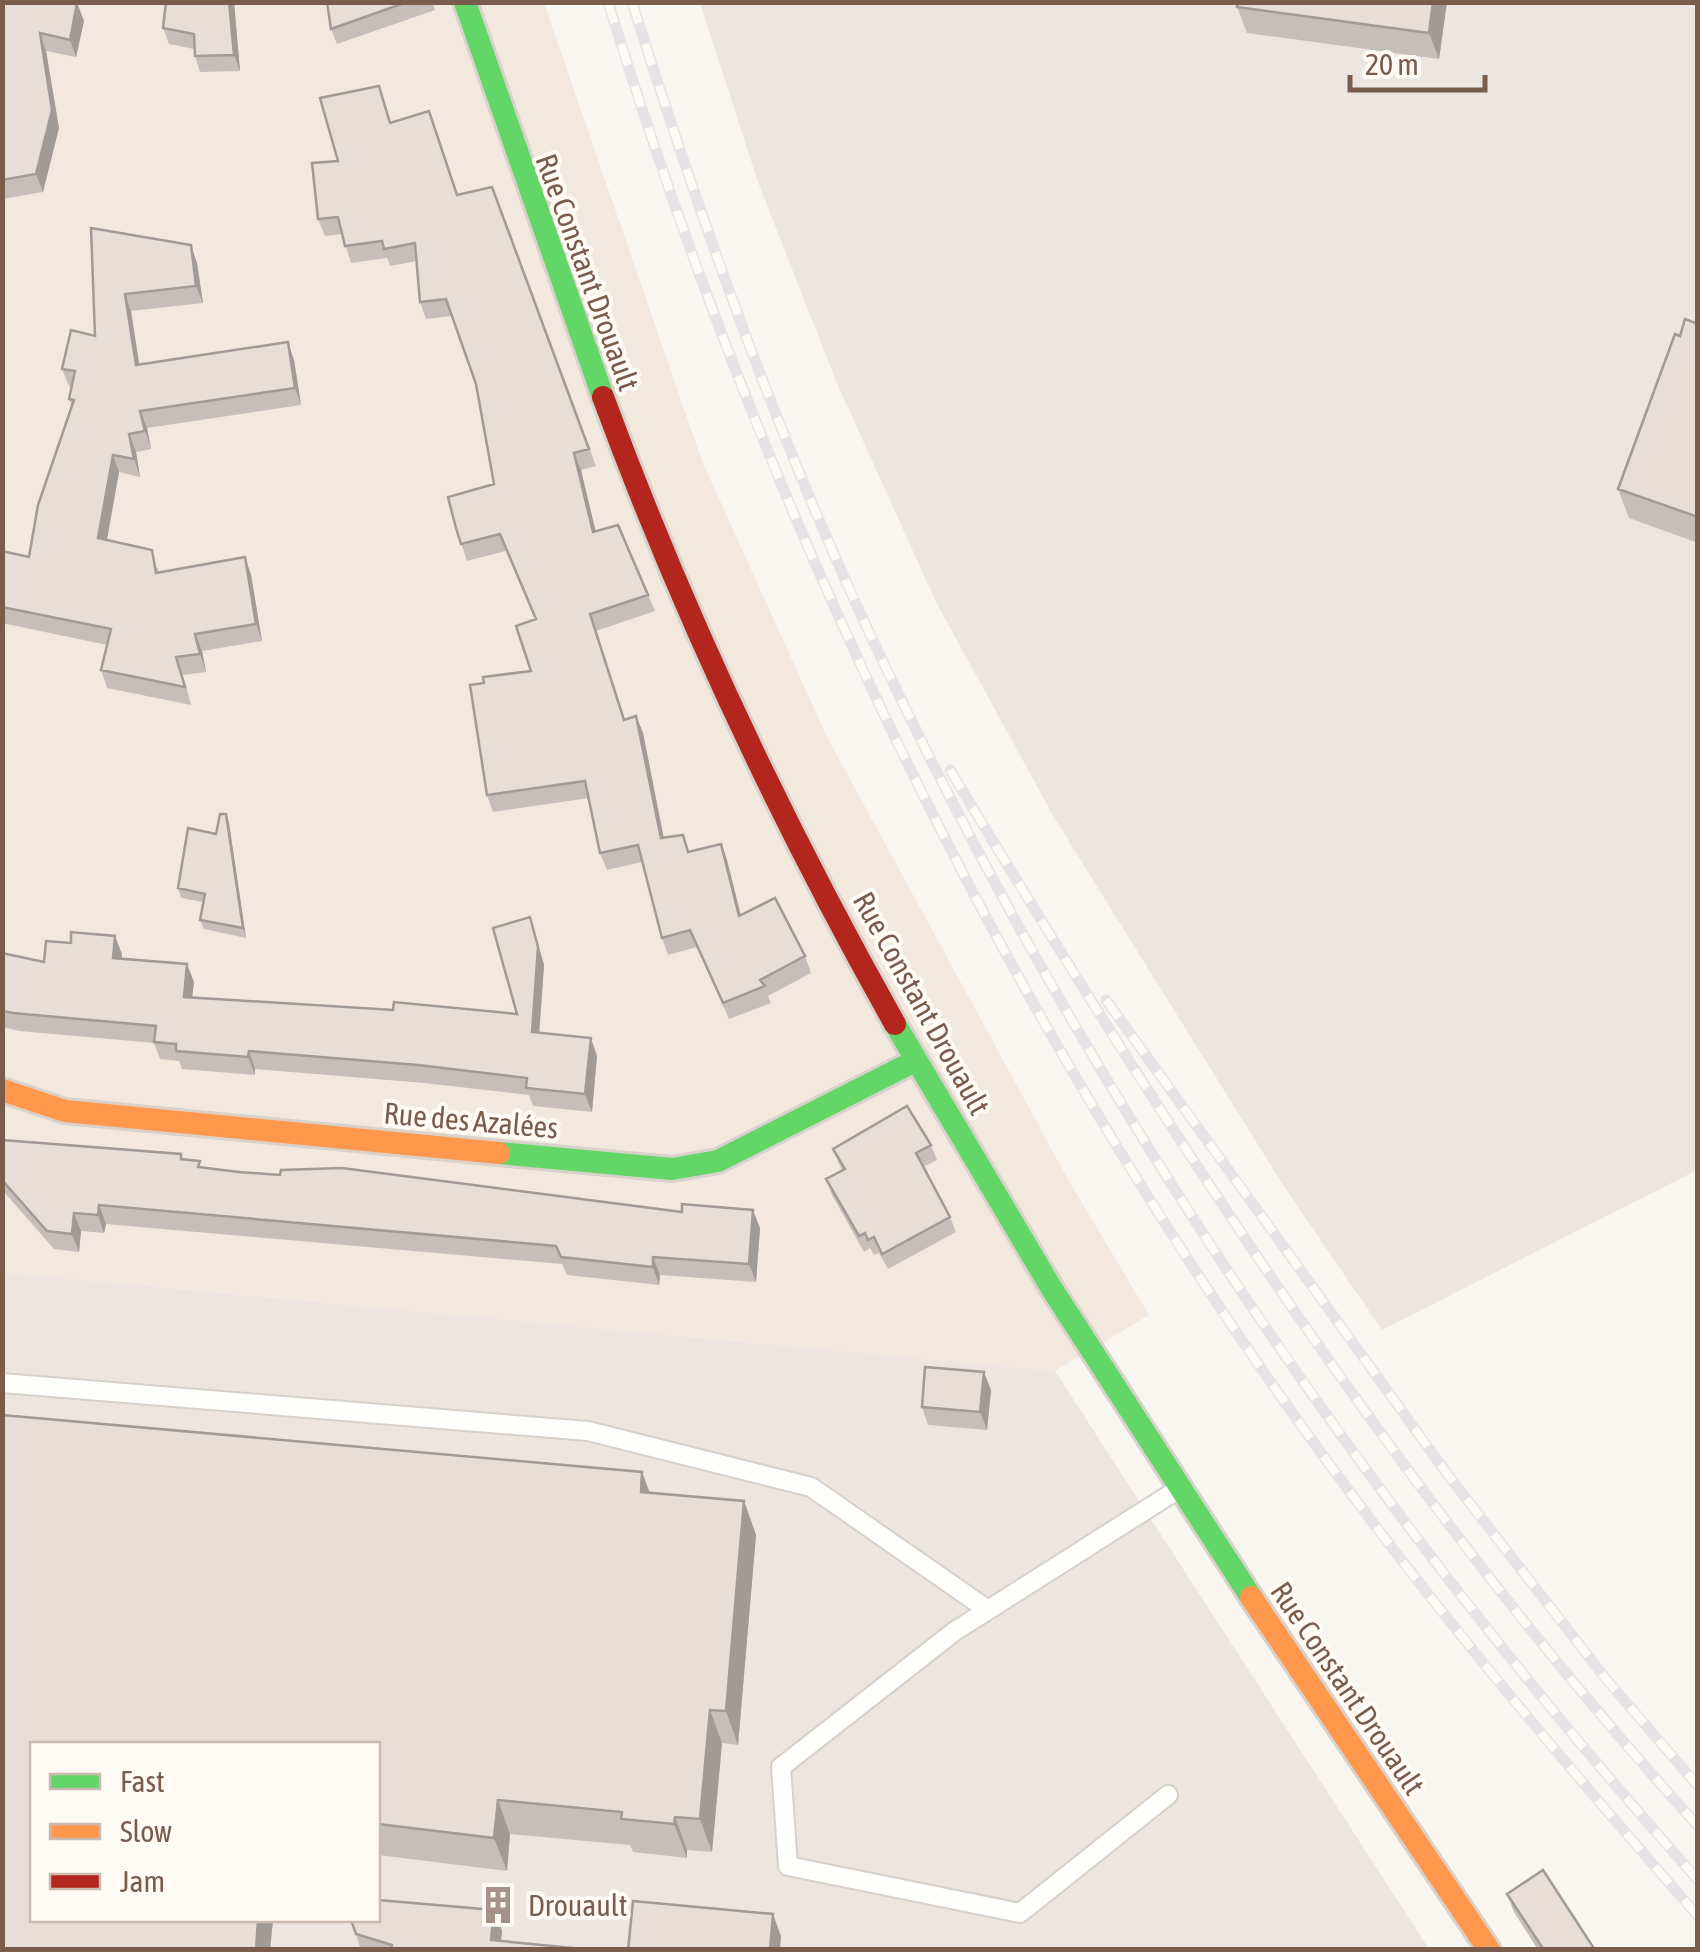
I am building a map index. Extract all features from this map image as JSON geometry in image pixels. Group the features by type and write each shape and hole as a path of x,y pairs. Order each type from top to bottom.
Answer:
{"street":[{"name":"Rue Constant Drouault","path":"465,2 525,190 619,445 717,671 914,1061 1177,1490 1489,1950"},
{"name":"Rue des Azalées","path":"2,1090 65,1111 672,1169 718,1161 914,1061"}],"lane":[{"path":"2,1383 588,1430 811,1487 988,1610"},
{"path":"1168,1796 1020,1913 788,1866 781,1767 988,1610 1177,1490"}],"shaded area":[{"path":"2,3 544,3 702,461 827,737 1070,1183 1149,1315 1055,1371 3,1272"},
{"path":"700,3 1697,3 1697,1170 1382,1330 1283,1185 1055,819 936,602 836,381 758,182"},
{"path":"2,1272 1055,1371 1429,1949 3,1949"}],"building":[{"path":"2,2 77,3 70,40 40,33 52,110 36,174 2,180"},
{"path":"166,2 229,2 234,55 195,56 194,34 163,28"},
{"path":"327,2 407,2 331,29"},
{"path":"1238,2 1433,2 1429,33 1237,7"},
{"path":"379,86 390,123 429,111 457,195 492,187 589,449 574,453 593,532 618,525 648,595 590,614 624,720 636,716 661,838 683,835 688,852 721,844 739,916 775,898 805,956 760,980 765,986 723,1003 690,930 662,938 638,845 600,853 585,781 487,795 470,685 484,683 483,677 531,671 516,626 536,619 500,534 461,544 448,497 494,484 476,384 446,299 420,302 415,243 384,249 382,241 345,246 338,217 318,219 312,163 338,161 320,98"},
{"path":"91,228 191,245 196,286 125,294 136,365 288,342 295,388 140,411 145,431 129,434 134,459 113,455 98,538 152,550 156,573 245,557 256,624 195,634 200,654 176,657 185,687 101,670 111,629 2,607 2,551 29,557 38,505 74,400 69,399 75,371 62,369 71,330 95,336"},
{"path":"1685,319 1698,324 1698,517 1618,489 1675,334 1680,336"},
{"path":"220,814 226,814 243,928 200,920 205,894 178,888 188,828 216,834"},
{"path":"530,917 538,947 532,1032 591,1038 585,1094 526,1088 527,1078 418,1065 249,1051 248,1057 176,1051 176,1044 154,1042 156,1026 2,1011 2,953 44,962 46,941 71,943 71,932 115,936 113,958 187,964 184,997 393,1010 394,1002 517,1014 493,928"},
{"path":"907,1106 931,1145 916,1153 950,1217 882,1254 874,1237 868,1240 865,1233 859,1236 826,1179 845,1169 833,1149"},
{"path":"2,1140 181,1154 181,1159 200,1161 198,1167 239,1172 280,1175 281,1170 342,1168 682,1212 682,1204 753,1210 749,1264 653,1257 653,1267 561,1257 556,1246 99,1205 98,1215 74,1213 72,1234 47,1231 2,1180"},
{"path":"925,1367 984,1372 980,1412 922,1407"},
{"path":"2,1415 642,1472 641,1492 744,1501 726,1711 710,1710 700,1819 675,1817 674,1824 621,1819 622,1812 498,1800 494,1838 380,1824 380,1742 30,1742 30,1922 258,1922 256,1950 2,1950"},
{"path":"1543,1870 1595,1950 1544,1950 1507,1894"},
{"path":"380,1900 494,1910 491,1940 594,1950 392,1950 392,1945 356,1934 352,1922 380,1922"},
{"path":"633,1901 773,1914 770,1950 628,1950"}],"railway":[{"path":"608,2 668,187 735,369 809,548 889,725 976,898 1070,1067 1171,1233 1328,1462 1481,1661 1698,1916"},
{"path":"632,2 714,247 774,409 840,569 958,814 1047,977 1142,1137 1242,1293 1349,1445 1460,1594 1698,1880"},
{"path":"950,770 1120,1046 1298,1316 1490,1578 1591,1704 1698,1826"},
{"path":"1106,1000 1448,1475 1606,1679 1698,1786"}],"traffic: fast":[{"path":"465,2 603,397"},
{"path":"895,1024 1052,1289 1251,1597"},
{"path":"499,1153 672,1169 718,1161 915,1061"}],"traffic: slow":[{"path":"2,1090 65,1111 499,1153"},
{"path":"1251,1597 1489,1950"}],"traffic: jam":[{"path":"603,397 666,558 737,716 813,872 895,1024"}],"place":[{"name":"Drouault","path":"498,1905"}]}
